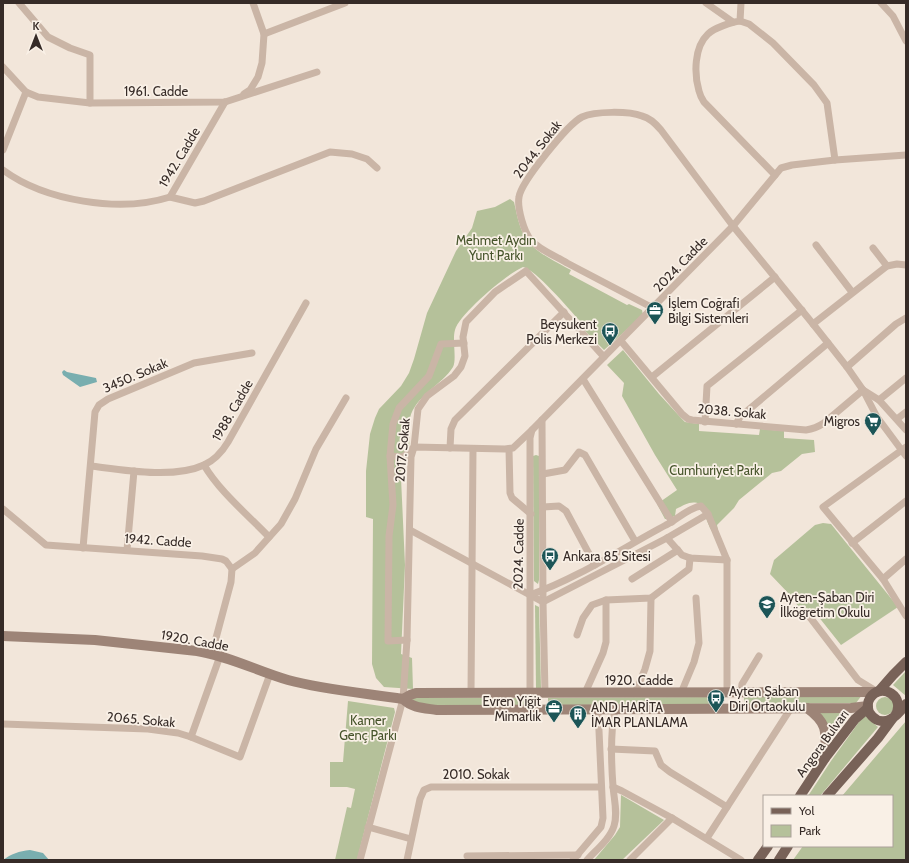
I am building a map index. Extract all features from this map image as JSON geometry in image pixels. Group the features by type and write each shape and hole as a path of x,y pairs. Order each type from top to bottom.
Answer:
{"main road":[{"name":"1920. Cadde","path":"3,636 95,640 216,654 270,674 298,682 321,687 403,699 408,704 413,706 436,710 531,708 615,709 868,707"},
{"name":"Angora Bulvarı","path":"801,795 825,758 855,719 868,707 871,697 878,692 892,675 906,662"},
{"path":"878,692 888,691 897,699 899,708 894,717"},
{"name":"1920. Cadde","path":"403,699 416,693 878,692"},
{"path":"530,693 531,708"},
{"path":"545,693 545,708"},
{"path":"727,693 727,708"},
{"path":"741,693 742,708"},
{"path":"828,795 906,704"},
{"name":"Angora Bulvarı","path":"868,707 871,715 877,720 885,721 894,717"},
{"path":"807,708 819,718 824,727 826,741 825,758"},
{"path":"758,860 767,847"},
{"path":"779,860 787,847"}],"street":[{"path":"19,3 48,37 70,48 90,55 90,103"},
{"path":"239,98 250,90 258,78 262,63 264,34 253,3"},
{"path":"264,34 345,3"},
{"path":"706,3 736,21 749,24 773,43 814,85 826,103 835,160"},
{"path":"736,21 741,3"},
{"path":"882,3 892,16 906,41"},
{"path":"736,21 708,33 700,45 696,68 699,91 704,102 775,175"},
{"path":"3,67 26,92 3,150"},
{"name":"1961. Cadde","path":"26,92 38,97 90,103 225,102 317,72"},
{"name":"1942. Cadde","path":"3,170 20,182 75,200 103,204 154,202 170,197 225,102"},
{"name":"2044. Sokak","path":"653,308 551,254 532,242 529,238 520,213 519,196 521,190 530,175 572,124 583,117 599,113 625,113 642,115 654,122 733,226 847,367 863,390 877,417 904,451"},
{"path":"170,197 195,203 208,200 330,152 352,154 367,159 377,168"},
{"name":"2024. Cadde","path":"530,693 530,435 532,430 733,226 781,168 785,166 835,160 906,155"},
{"path":"816,245 852,292"},
{"path":"873,248 887,266"},
{"path":"813,324 887,266 897,264 906,265"},
{"name":"2017. Sokak","path":"360,860 403,699 407,640 411,457 414,446 418,409 427,396 454,376 461,366 465,356 463,337 466,322 495,292 526,271 604,357"},
{"path":"652,377 775,277"},
{"name":"1988. Cadde","path":"91,466 134,471 179,471 204,465 214,459 228,442 306,303"},
{"path":"705,422 708,386 802,310"},
{"path":"450,448 451,429 454,420 564,312"},
{"path":"847,367 896,324 906,318"},
{"name":"2038. Sokak","path":"621,341 688,419 705,422 806,430 817,428 863,390"},
{"path":"407,640 388,641 389,536 393,505 390,456 393,424 399,408 429,376 440,344 464,343"},
{"path":"736,424 740,417 828,343"},
{"name":"3450. Sokak","path":"83,548 95,412 99,405 194,364 252,352"},
{"path":"879,400 906,378"},
{"path":"583,379 672,522"},
{"path":"863,390 879,400 906,430"},
{"path":"216,654 231,582 232,569 254,552 281,524 295,499 316,449 346,398"},
{"path":"897,419 906,412"},
{"name":"2024. Cadde","path":"542,420 545,693"},
{"path":"390,456 403,457 414,446 500,450 509,449 513,448 532,430"},
{"path":"521,440 530,450 543,450"},
{"path":"471,693 473,449"},
{"path":"509,449 510,493 512,498 531,514"},
{"path":"904,451 823,507 883,579 906,616"},
{"path":"543,474 565,470 579,452 585,455 635,541"},
{"path":"204,465 228,495 269,537"},
{"path":"127,550 134,471"},
{"path":"852,543 906,502"},
{"path":"543,507 559,506 566,511 595,565"},
{"path":"530,595 543,591 595,565 635,541 672,522 694,507 701,506 708,514 727,560 727,693"},
{"name":"1942. Cadde","path":"3,509 46,545 216,557 226,561 232,569"},
{"path":"410,530 543,602 667,538 708,514"},
{"path":"667,538 682,555 690,558 727,560"},
{"path":"632,579 678,550"},
{"path":"577,635 583,618 592,605 606,600 651,598 689,569 690,558"},
{"path":"883,579 906,559"},
{"path":"635,693 645,669 650,651 651,598"},
{"path":"681,693 694,662 699,643 696,598"},
{"path":"585,693 603,653 606,642 606,600"},
{"path":"809,616 858,680 878,692"},
{"name":"2065. Sokak","path":"3,724 148,729 178,733 191,737 216,654"},
{"path":"741,693 742,684 759,656"},
{"path":"191,737 240,758 270,674"},
{"path":"707,838 791,708"},
{"path":"467,856 576,858 601,827 603,818 598,709"},
{"path":"587,860 610,834 617,814 613,787 611,749 612,723 615,709"},
{"path":"611,749 655,751 662,766 727,807"},
{"name":"2010. Sokak","path":"407,860 420,799 424,790 431,786 601,787"},
{"path":"613,787 672,818 741,860"},
{"path":"630,860 672,818"},
{"path":"368,827 411,839"}],"green space":[{"name":"Mehmet Aydın Yunt Parkı","path":"510,199 514,202 524,236 535,249 571,270 569,274 627,305 629,304 642,310 643,315 604,350 579,325 579,320 552,290 535,274 523,267 496,285 465,314 458,323 454,334 455,359 453,367 417,403 409,422 409,448 400,456 405,565 401,654 412,658 413,689 384,687 376,678 372,664 373,519 366,517 366,471 370,434 379,409 401,386 409,373 427,313 456,251 472,228 477,211 495,207"},
{"name":"Cumhuriyet Parkı","path":"623,350 659,394 685,422 699,424 699,431 759,435 760,429 784,431 784,438 814,440 815,452 802,454 781,471 772,473 739,500 734,508 717,525 718,530 713,533 700,504 697,503 688,504 676,509 675,516 665,519 657,504 677,490 655,455 622,396 624,383 607,365"},
{"path":"533,456 539,456 538,584 534,581"},
{"path":"823,523 831,524 898,607 841,645 814,611 806,617 790,595 770,574 774,560 815,525"},
{"path":"535,605 539,607 541,688 536,688"},
{"path":"906,671 906,696 893,685"},
{"path":"862,695 856,703 744,704 744,697"},
{"path":"722,697 722,704 548,704 548,698"},
{"path":"885,697 891,700 894,706 891,712 885,715 879,712 876,706 879,700"},
{"path":"524,698 527,700 525,705 441,707 411,702 410,699"},
{"name":"Kamer Genç Parkı","path":"348,701 394,708 395,712 357,860 335,860 347,807 351,808 355,789 347,787 330,787 330,762 343,762"},
{"path":"818,711 850,711 829,738"},
{"path":"864,715 878,727 821,795 809,795"},
{"path":"906,721 906,860 793,860 802,847 893,847 893,795 843,795"},
{"path":"621,795 664,820 622,860 594,860 620,827"}],"water":[{"path":"64,370 67,372 96,378 97,382 80,387 63,375 62,372"},
{"path":"30,850 43,853 49,860 3,860 15,853"}],"place":[{"name":"İşlem Coğrafi Bilgi Sistemleri","path":"655,325"},
{"name":"Beysukent Polis Merkezi","path":"610,346"},
{"name":"Migros","path":"873,436"},
{"name":"Ankara 85 Sitesi","path":"550,571"},
{"name":"Ayten-Şaban Diri İlköğretim Okulu","path":"767,619"},
{"name":"Ayten Şaban Diri Ortaokulu","path":"716,713"},
{"name":"Evren Yiğit Mimarlık","path":"554,723"},
{"name":"AND HARİTA İMAR PLANLAMA","path":"578,729"}]}
